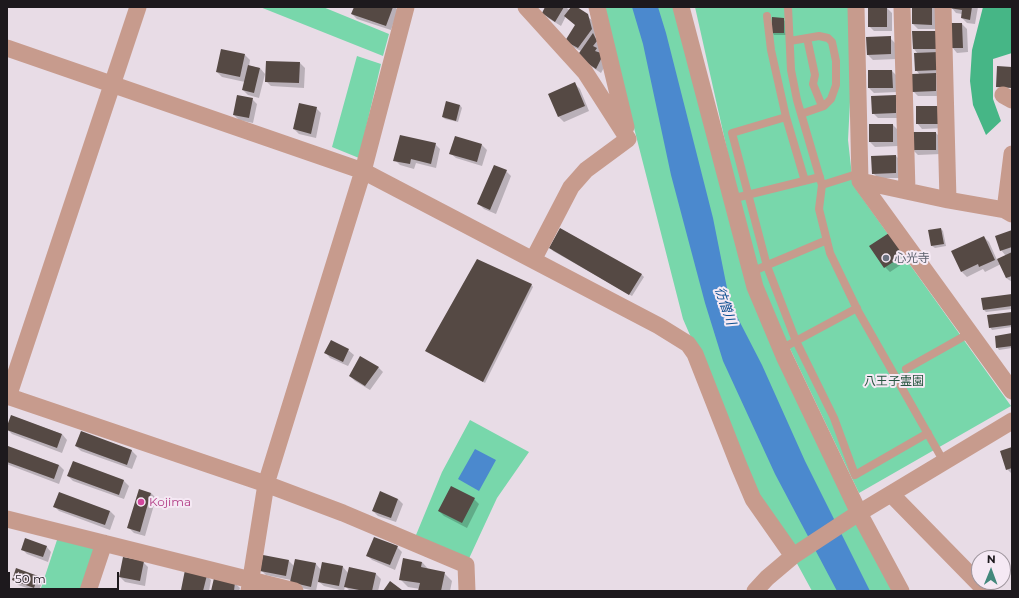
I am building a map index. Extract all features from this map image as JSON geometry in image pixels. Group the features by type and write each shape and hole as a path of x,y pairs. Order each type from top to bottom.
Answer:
{"street":[{"path":"138,7 7,397 266,484 343,513 466,564 468,591"},
{"path":"250,586 266,484 363,171 406,7"},
{"path":"526,7 585,72 628,139"},
{"path":"597,7 628,139"},
{"path":"681,7 755,287 781,349 856,515 901,591"},
{"path":"856,7 860,177 1012,391"},
{"path":"902,7 907,191"},
{"path":"943,7 948,200"},
{"path":"7,48 363,171 659,326 688,344 695,354 753,499 793,556"},
{"path":"532,260 571,187 586,170 628,139"},
{"path":"860,177 907,191 1008,212 1012,154"},
{"path":"755,591 767,578 793,556 856,515 1012,421"},
{"path":"891,494 986,591"},
{"path":"7,519 104,543 250,586 295,591"},
{"path":"88,591 104,543"}],"lane":[{"path":"788,7 791,70 801,114 821,181 819,209 830,253 857,308 944,462"},
{"path":"767,16 771,50 786,117 805,181"},
{"path":"790,41 819,36 828,38 832,42 836,61 836,85 831,100 822,106 801,114"},
{"path":"807,38 815,75 813,84 822,106"},
{"path":"786,117 732,133 767,266 796,341 834,418 855,475 928,433"},
{"path":"731,199 805,181 860,177"},
{"path":"751,272 827,240"},
{"path":"781,349 857,308"},
{"path":"906,368 970,333"}],"green space":[{"path":"260,7 323,7 389,34 383,56"},
{"name":"八王子霊園","path":"603,7 680,7 752,261 695,7 855,7 848,140 853,185 1011,406 859,493 770,307 901,591 812,591 758,492 683,319"},
{"path":"983,7 1012,7 1012,53 993,59 993,99 1001,121 986,135 973,105 970,81 972,50"},
{"path":"357,56 381,64 359,158 332,147"},
{"path":"470,420 529,452 497,498 466,565 416,535 442,472"},
{"path":"58,537 95,547 81,591 40,591"}],"water":[{"name":"彷僧川","path":"632,7 658,7 713,218 730,303 762,365 805,461 870,591 837,591 775,474 723,361 705,303 671,175 643,44"},
{"path":"475,449 496,460 479,491 458,479"}],"building":[{"path":"354,7 393,7 386,26 351,14"},
{"path":"545,7 564,7 555,22 542,13"},
{"path":"571,7 577,7 588,14 592,29 578,48 565,41 575,25 564,16"},
{"path":"868,7 887,7 887,27 868,27"},
{"path":"912,7 932,7 932,25 912,24"},
{"path":"972,7 970,20 961,18 962,10 949,8"},
{"path":"772,17 784,18 784,33 771,33"},
{"path":"951,23 962,23 963,48 951,48"},
{"path":"912,31 937,31 937,49 913,49"},
{"path":"593,33 597,41 593,46 597,48 595,51 601,53 601,59 596,69 577,56"},
{"path":"891,36 891,54 867,55 866,37"},
{"path":"221,49 245,54 240,77 216,72"},
{"path":"939,52 939,70 915,71 914,53"},
{"path":"266,61 300,62 299,83 265,82"},
{"path":"248,65 260,68 254,93 242,90"},
{"path":"997,66 1012,67 1012,88 996,87"},
{"path":"868,70 892,70 893,88 868,88"},
{"path":"936,73 936,91 912,92 912,74"},
{"path":"575,82 585,106 558,117 548,94"},
{"path":"237,95 253,98 249,118 233,115"},
{"path":"896,95 896,113 872,114 871,96"},
{"path":"446,101 460,105 456,121 442,117"},
{"path":"299,103 317,107 311,134 293,129"},
{"path":"916,106 940,106 940,124 916,124"},
{"path":"869,124 893,124 893,142 869,142"},
{"path":"912,132 936,132 936,150 912,150"},
{"path":"400,135 436,143 431,164 411,159 410,164 393,161"},
{"path":"455,136 482,144 477,162 449,154"},
{"path":"896,155 896,173 872,174 871,156"},
{"path":"494,165 507,170 490,210 477,204"},
{"path":"560,228 642,274 629,295 549,248"},
{"path":"941,228 944,244 931,246 928,230"},
{"path":"1012,230 1012,247 1000,251 995,236"},
{"path":"889,233 904,255 884,268 869,246"},
{"path":"984,236 995,260 979,267 978,264 961,272 951,251"},
{"path":"1012,252 1012,276 1006,278 997,259"},
{"path":"477,259 532,284 483,382 425,351"},
{"path":"1012,294 1012,306 983,310 981,298"},
{"path":"1012,312 1012,325 989,328 987,315"},
{"path":"1012,333 1012,346 996,348 995,336"},
{"path":"331,340 349,349 343,362 324,353"},
{"path":"360,356 379,367 365,386 349,376"},
{"path":"11,415 62,434 57,448 7,430"},
{"path":"81,431 132,450 127,465 75,446"},
{"path":"8,446 59,465 54,479 7,462"},
{"path":"1012,447 1012,468 1006,470 1000,451"},
{"path":"73,461 124,480 119,495 67,476"},
{"path":"451,486 475,498 462,523 438,511"},
{"path":"139,489 151,493 140,532 127,528"},
{"path":"380,491 398,499 391,518 372,511"},
{"path":"59,492 110,511 105,525 53,507"},
{"path":"374,537 398,546 390,565 366,556"},
{"path":"25,538 47,546 43,557 21,550"},
{"path":"263,555 289,560 286,576 260,571"},
{"path":"123,557 144,561 140,581 119,577"},
{"path":"403,558 422,562 421,567 445,572 441,591 418,591 420,583 399,580"},
{"path":"295,559 316,563 311,587 290,582"},
{"path":"322,562 343,566 339,586 318,582"},
{"path":"349,567 376,573 372,591 344,587"},
{"path":"16,568 38,576 34,588 12,580"},
{"path":"185,570 207,575 203,591 181,590"},
{"path":"214,578 235,582 234,591 211,591"},
{"path":"390,581 402,590 383,591"}],"place":[{"name":"心光寺","path":"886,258"},
{"name":"Kojima","path":"141,502"}]}
